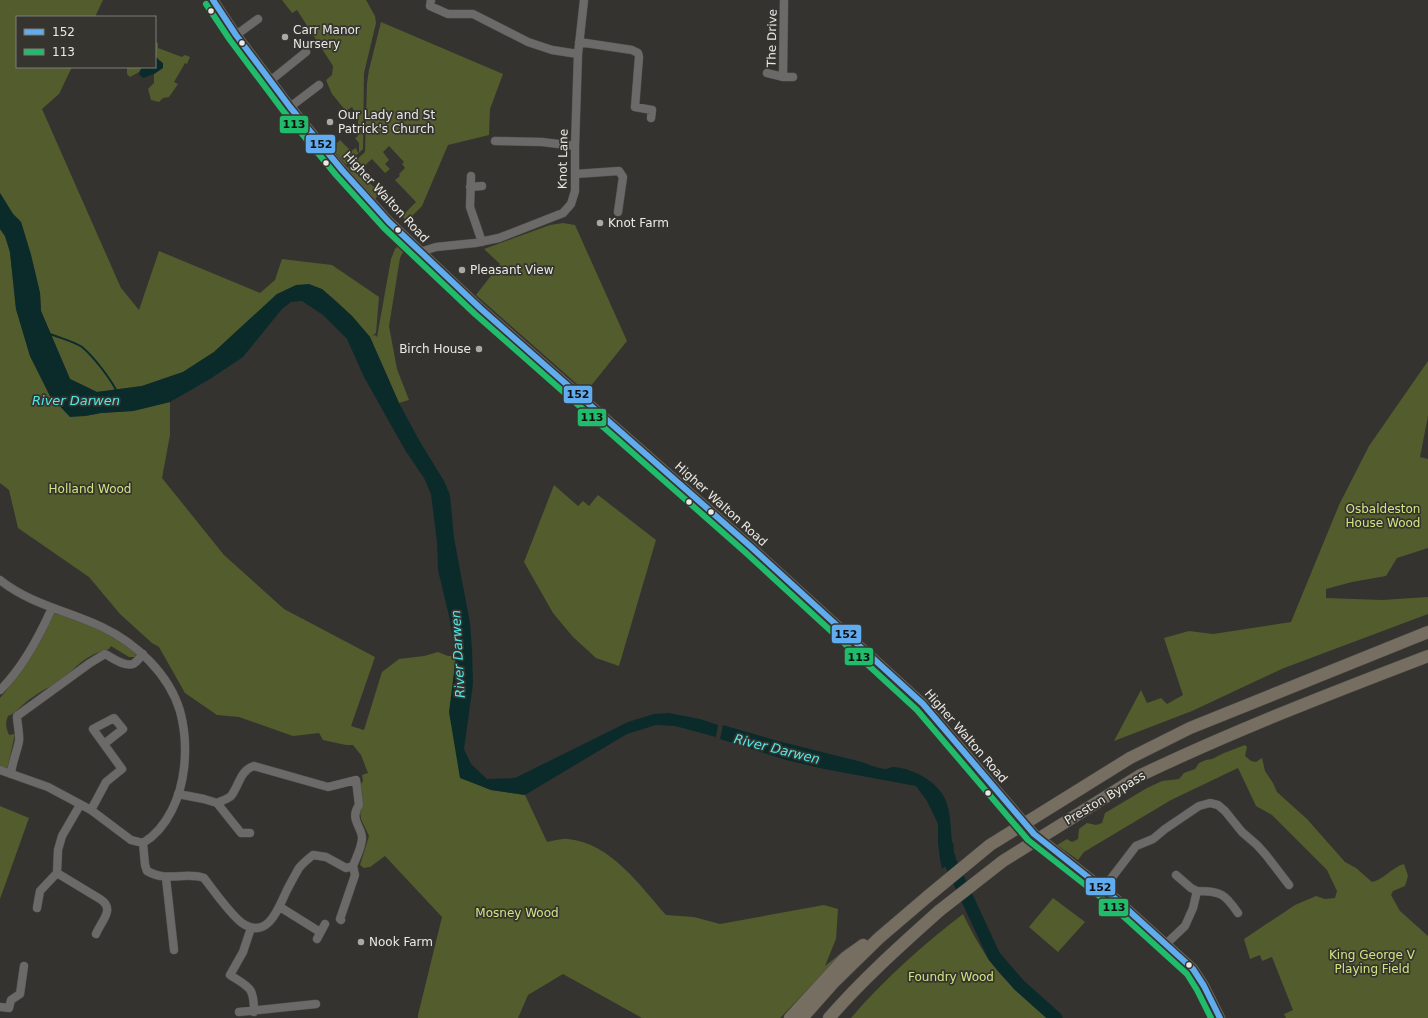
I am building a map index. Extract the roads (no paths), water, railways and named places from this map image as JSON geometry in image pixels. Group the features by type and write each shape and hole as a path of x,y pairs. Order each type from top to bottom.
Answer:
{"highway":[{"name":"Preston Bypass","path":"904,917 926,897 990,845 1130,758 1190,728 1428,632"},
{"name":"Preston Bypass","path":"829,1018 890,955 939,911 1004,861 1139,776 1203,746 1428,656"},
{"path":"790,1018 845,958 904,917"},
{"path":"802,1018 834,982 879,938 904,917"}],"main road":[{"name":"Higher Walton Road","path":"213,0 236,35 290,107 394,227 480,308 750,546 923,704 1034,834 1103,889 1193,969 1204,986 1220,1018"}],"street":[{"path":"431,0 430,6 448,14 472,14 528,42 552,50 578,54"},
{"name":"Knot Lane","path":"420,252 436,247 482,242 499,238 563,213 569,208 574,200 575,191 578,54 584,0"},
{"name":"The Drive","path":"783,77 784,0"},
{"path":"236,35 258,19"},
{"path":"579,42 638,52 639,57 635,107 652,110 651,118"},
{"path":"270,81 306,52"},
{"path":"767,73 783,77 793,77"},
{"path":"290,107 319,85"},
{"path":"495,140 542,142 575,146"},
{"path":"575,174 619,171 623,177 618,212"},
{"path":"471,176 470,207 482,242"},
{"path":"470,186 482,186"},
{"path":"0,580 9,587 52,608 102,627 128,642 143,654 161,674 172,692 180,711 184,735 185,755 183,780 170,814 155,835 143,843 131,840 91,810 48,787 0,770"},
{"path":"0,690 22,662 38,636 52,608"},
{"path":"11,774 13,758 20,739 17,726 17,716 90,663 105,654 124,664 134,664 143,654"},
{"path":"91,810 106,782 122,769 104,744"},
{"path":"216,803 230,796 242,774 248,768 254,766 328,787 356,780 359,806 356,823 362,838 353,866 355,875 340,919 341,920"},
{"path":"178,794 216,803 241,833 250,833"},
{"path":"1103,889 1136,846 1153,839 1199,806 1210,803 1218,805 1225,811 1232,822 1266,855 1289,886"},
{"path":"36,908 40,891 57,873 58,850 62,836 80,805"},
{"path":"143,843 147,871 166,878 196,876 204,878 241,922 251,928 260,928 271,921 280,907 286,891 300,866 313,855 326,857 346,868 353,866"},
{"path":"57,873 106,904 108,910 107,915 100,923 96,934"},
{"path":"1176,875 1191,888 1197,891 1210,891 1223,894 1231,902 1238,913"},
{"path":"166,878 174,950"},
{"path":"1166,944 1184,926 1193,908 1197,891"},
{"path":"280,907 321,932"},
{"path":"251,928 243,952 230,975 250,990 254,996 254,1012"},
{"path":"0,1007 9,1008 11,1000 20,994 24,966"},
{"path":"239,1012 254,1012 316,1004"}],"water":[{"path":"156,58 163,63 163,68 154,74 143,78 139,74 142,68 156,68"},
{"name":"River Darwen","path":"0,193 13,214 21,222 40,293 41,311 70,379 97,392 142,386 183,372 214,352 277,294 296,285 309,284 322,289 352,316 370,337 399,403 444,481 450,495 454,538 470,623 472,650 473,684 464,749 471,764 487,779 515,778 628,722 654,714 669,713 700,719 718,725 716,737 675,726 656,725 627,734 525,795 491,790 460,778 449,712 456,656 449,616 438,570 437,542 431,494 424,478 405,450 364,377 347,339 323,315 302,301 291,302 282,309 243,357 210,379 170,402 133,411 70,417 50,396 30,356 16,309 10,252 5,236 0,229"},
{"name":"River Darwen","path":"723,725 778,741 862,762 879,768 902,768 926,778 944,796 947,804 950,818 952,845 956,858 942,869 938,843 938,824 927,801 916,786 824,769 786,760 720,739"}],"waterway":[{"path":"50,334 71,341 82,347 101,368 117,392"},
{"name":"River Darwen","path":"947,846 947,855 994,956 1019,985 1056,1018"}],"place":[{"name":"Carr Manor Nursery","path":"285,37"},
{"name":"Our Lady and St Patrick's Church","path":"330,122"},
{"name":"Knot Farm","path":"600,223"},
{"name":"Pleasant View","path":"462,270"},
{"name":"Birch House","path":"479,349"},
{"name":"Nook Farm","path":"361,942"}],"park label":[{"name":"Holland Wood","path":"90,489"},
{"name":"Osbaldeston House Wood","path":"1383,516"},
{"name":"Mosney Wood","path":"517,913"},
{"name":"King George V Playing Field","path":"1372,962"},
{"name":"Foundry Wood","path":"951,977"}]}
